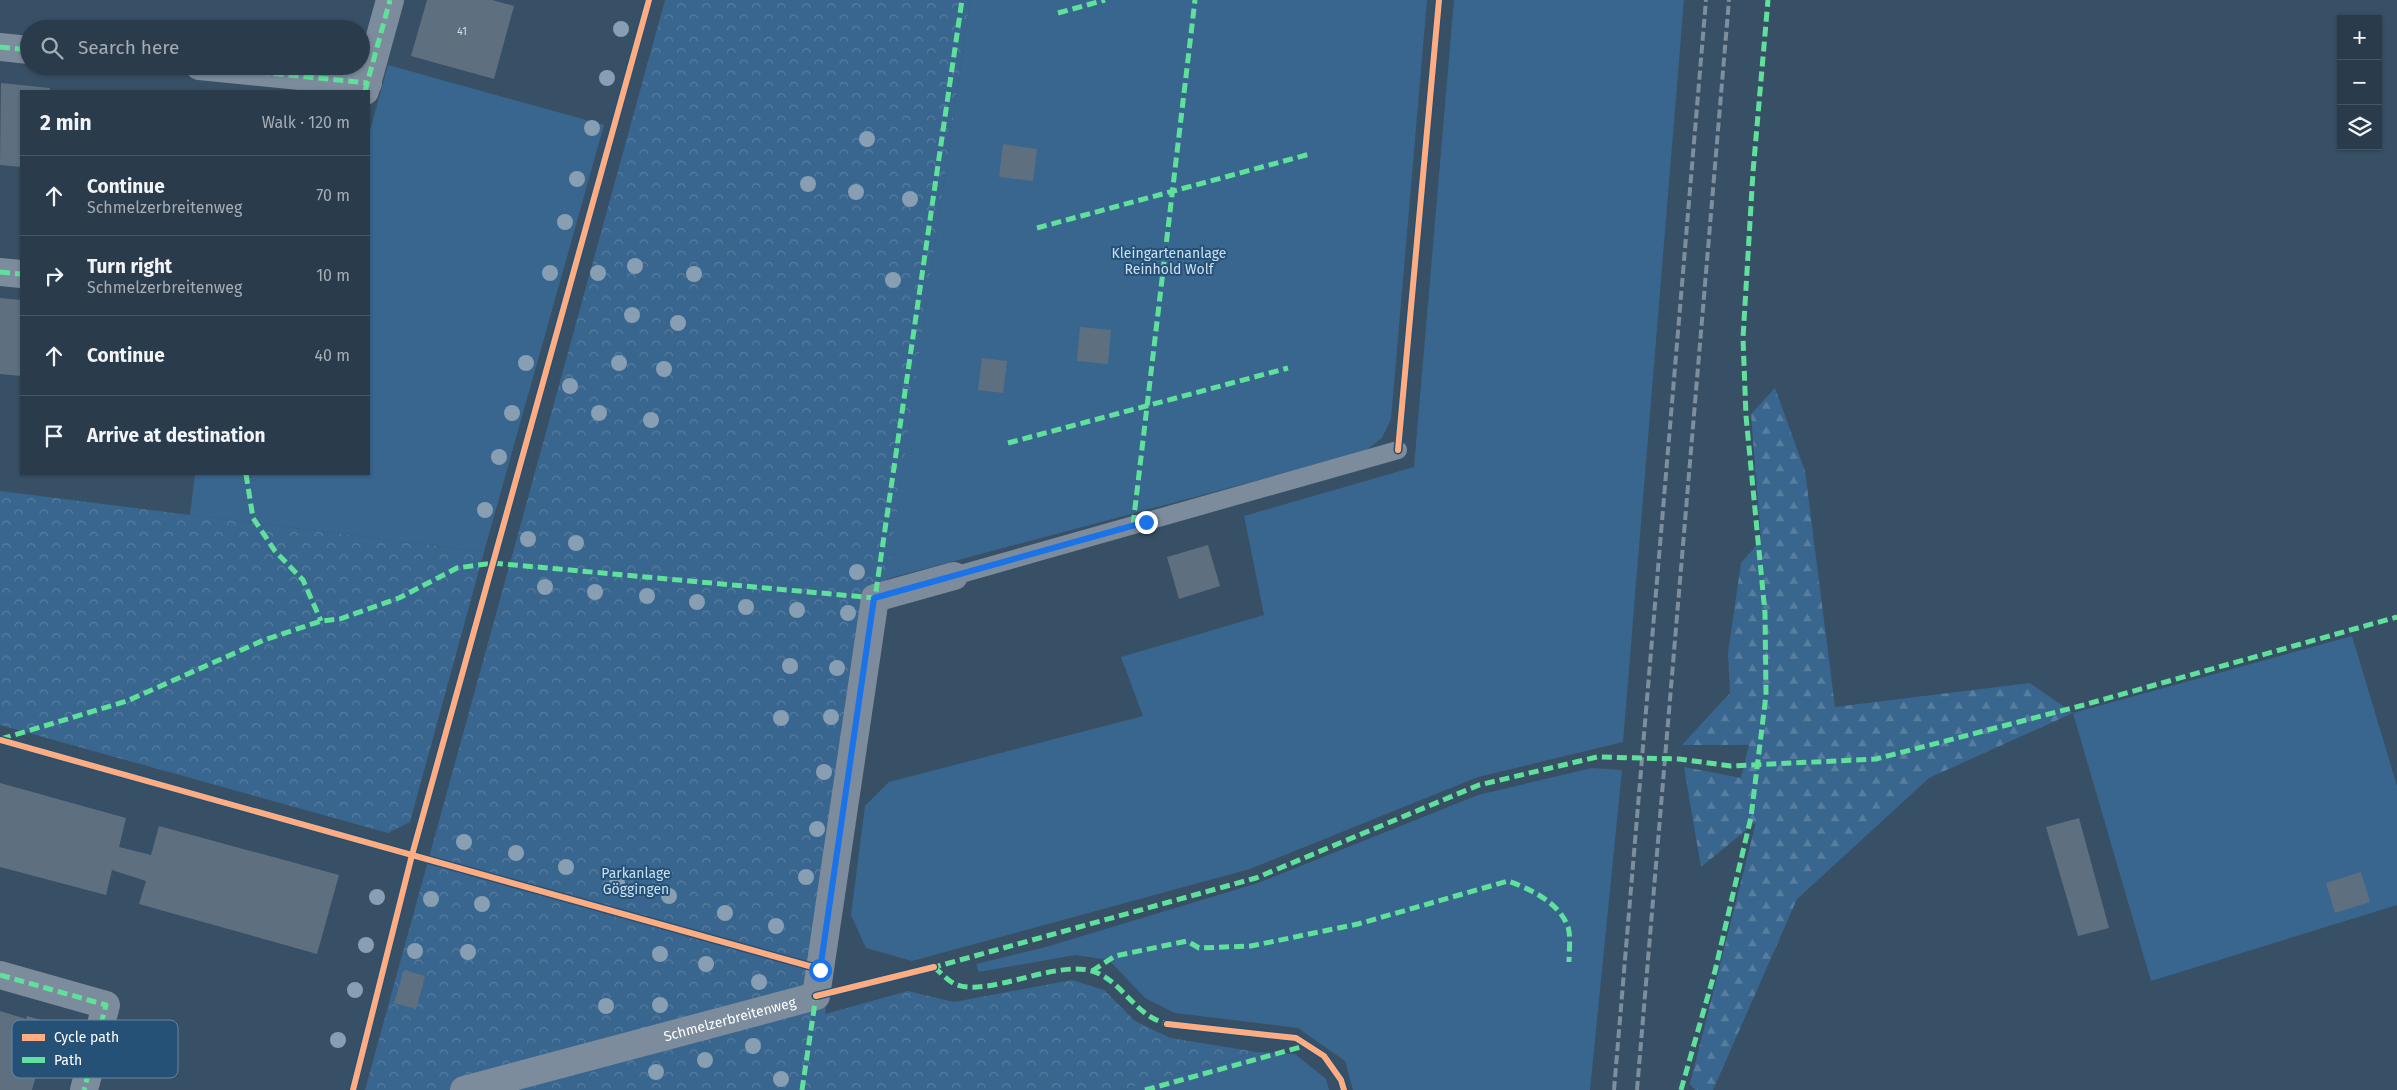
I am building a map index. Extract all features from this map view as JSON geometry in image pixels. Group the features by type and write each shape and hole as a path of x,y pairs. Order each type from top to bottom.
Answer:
{"street":[{"path":"370,72 390,0"},
{"path":"0,47 20,49"},
{"path":"271,75 366,87"},
{"path":"0,272 20,274"},
{"name":"Schmelzerbreitenweg","path":"464,1090 816,996 874,598 954,576"},
{"path":"0,975 106,1005 102,1020"}],"lane":[{"path":"954,576 1398,450"}],"green space":[{"name":"Parkanlage Göggingen","path":"665,0 970,0 825,1014 908,991 954,1002 1072,980 1104,990 1135,1021 1170,1038 1257,1052 1122,1090 365,1090"},
{"name":"Kleingartenanlage Reinhold Wolf","path":"970,0 1427,0 1391,419 1382,438 1364,452 887,579"},
{"path":"1454,0 1684,0 1623,742 1478,777 1250,869 912,961 866,948 851,915 865,806 889,782 1143,716 1121,657 1264,615 1244,516 1414,467"},
{"path":"388,65 604,125 484,552 190,515 195,475 370,475 370,130"},
{"path":"1775,388 1805,471 1835,707 2030,683 2073,713 1929,778 1797,899 1713,1090 1695,1090 1690,1084 1756,822 1701,867 1684,767 1741,778 1749,745 1682,745 1730,693 1728,653 1741,563 1761,540 1751,414"},
{"path":"0,491 484,552 410,822 388,833 0,725"},
{"path":"2352,636 2397,786 2397,905 2151,981 2073,713"},
{"path":"1592,768 1622,770 1590,1090 1353,1090 1345,1061 1298,1028 1175,1013 1145,998 1109,960 1075,955 979,972 976,964 1046,947 1258,883 1478,795"},
{"path":"1257,1052 1295,1054 1326,1079 1329,1090 1122,1090"}],"building":[{"path":"427,0 492,0 514,6 494,79 411,56"},
{"path":"1,83 50,88 50,90 20,90 20,167 0,165"},
{"path":"1003,144 1037,149 1033,181 999,177"},
{"path":"0,298 20,300 20,376 0,374"},
{"path":"1080,327 1111,330 1108,364 1077,361"},
{"path":"982,358 1007,361 1003,393 978,390"},
{"path":"1208,545 1220,586 1179,599 1167,557"},
{"path":"0,783 126,818 119,847 151,855 159,826 339,875 317,954 139,904 146,881 112,870 106,895 0,867"},
{"path":"2079,818 2109,928 2078,936 2046,827"},
{"path":"2361,872 2370,902 2335,913 2326,883"},
{"path":"404,970 425,976 416,1009 394,1003"},
{"path":"0,1011 26,1019 27,1016 41,1020 12,1020 12,1078 35,1078 32,1090 0,1090"}],"railway":[{"path":"1614,1090 1706,0"},
{"path":"1637,1090 1729,0"}],"marked path":[{"path":"370,73 390,0"},
{"path":"1,739 127,701 264,640 321,621 340,619 399,598 457,568 493,563 875,598 962,0"},
{"path":"1058,13 1105,0"},
{"path":"1133,525 1195,0"},
{"path":"1681,1090 1715,971 1751,817 1766,695 1765,613 1746,416 1743,338 1753,172 1768,0"},
{"path":"0,47 20,49"},
{"path":"288,75 368,83"},
{"path":"365,90 369,75"},
{"path":"1037,228 1310,154"},
{"path":"0,272 20,274"},
{"path":"1008,443 1288,368"},
{"path":"246,475 253,518 275,551 303,580 321,621"},
{"path":"931,968 1256,878 1479,785 1597,757 1679,759 1731,766 1876,759 2080,706 2397,617"},
{"path":"1092,971 1115,956 1187,941 1199,948 1251,946 1358,924 1508,881 1534,892 1558,910 1564,918 1569,931 1569,962"},
{"path":"934,967 952,983 969,987 1002,983 1059,970 1077,969 1092,971 1112,983 1148,1015 1159,1021 1171,1024"},
{"path":"0,975 106,1005 102,1020"},
{"path":"802,1090 816,996 819,996"},
{"path":"1145,1090 1308,1045"},
{"path":"84,1090 87,1078"}],"cycle path":[{"path":"353,1090 412,855 649,0"},
{"path":"1398,450 1439,0"},
{"path":"0,740 820,969"},
{"path":"816,996 934,967"},
{"path":"1167,1024 1296,1038 1324,1056 1341,1080 1344,1090"}],"route":[{"path":"820,970 874,598 1146,522"}]}
